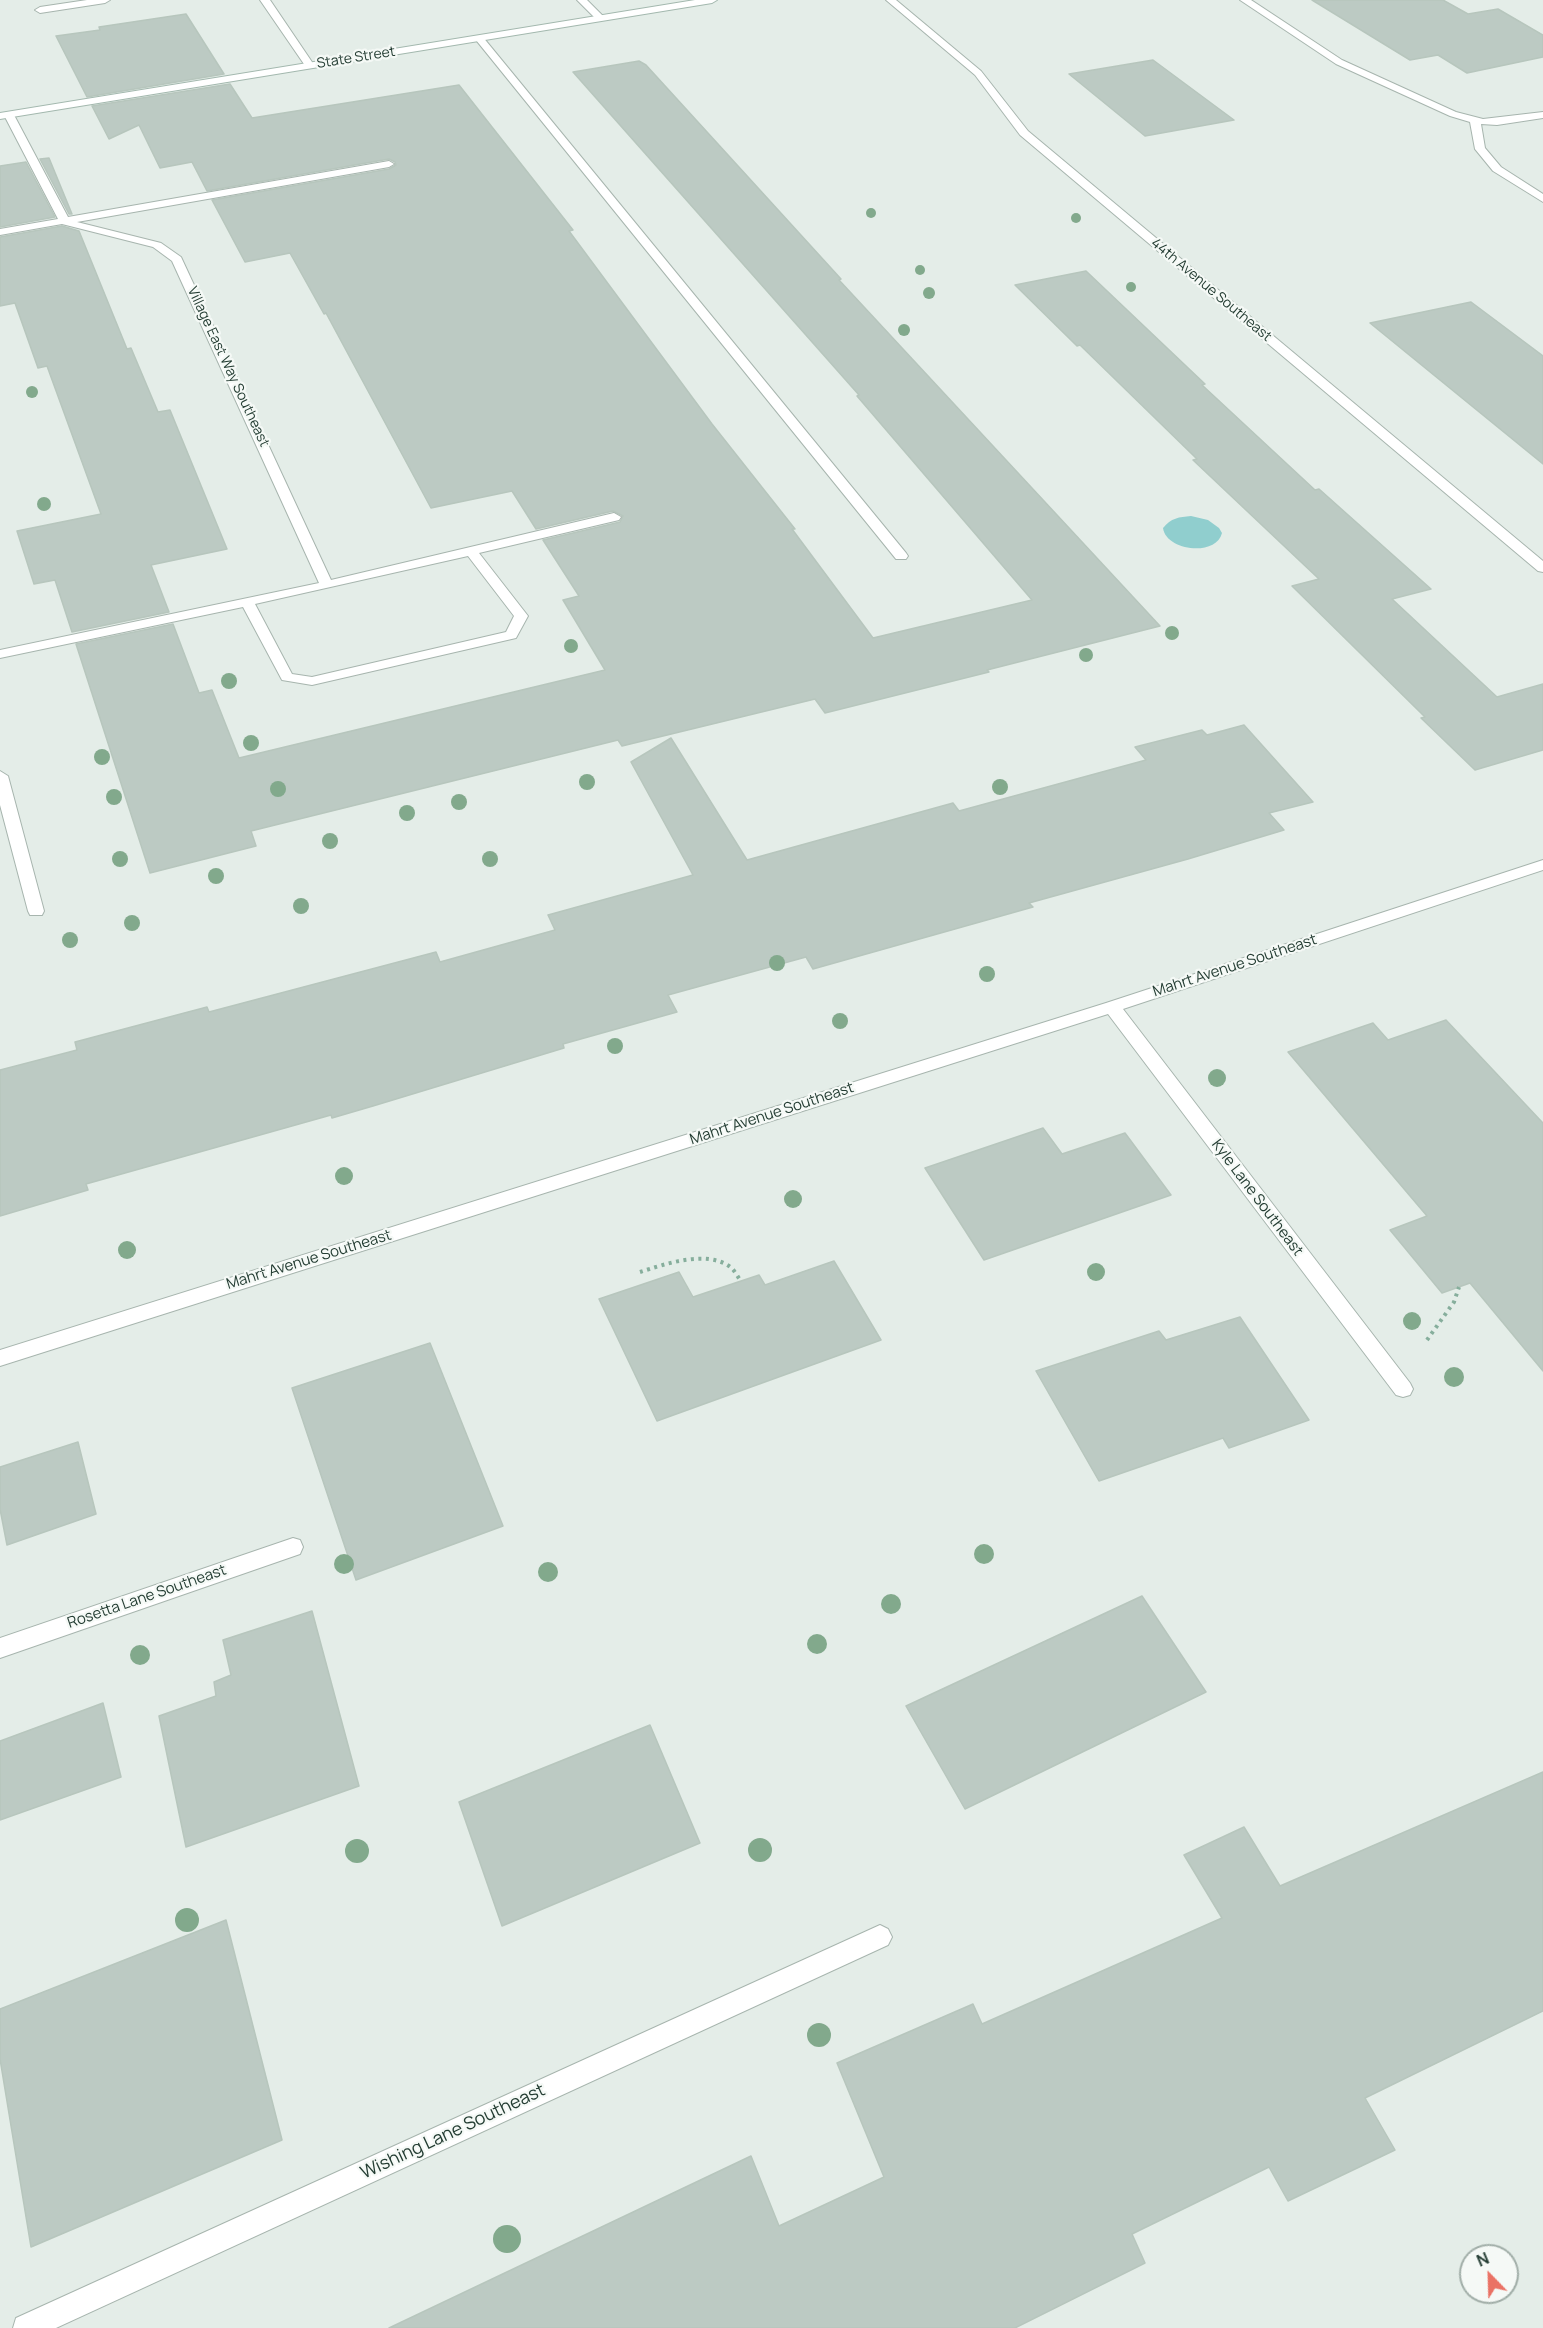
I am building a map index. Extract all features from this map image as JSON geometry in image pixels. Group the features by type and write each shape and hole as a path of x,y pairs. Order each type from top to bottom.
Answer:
{"street":[{"path":"40,10 105,0"},
{"path":"265,0 309,65"},
{"path":"582,0 600,18"},
{"name":"State Street","path":"5,115 712,0"},
{"name":"44th Avenue Southeast","path":"891,0 978,73 1024,133 1543,568"},
{"path":"1245,0 1339,62 1453,114 1475,120 1497,122 1543,115"},
{"path":"479,38 902,556"},
{"path":"5,115 65,222"},
{"path":"1475,120 1480,148 1497,169 1543,199"},
{"name":"Village East Way Southeast","path":"0,232 389,164"},
{"name":"Village East Way Southeast","path":"65,222 157,245 177,259 327,585"},
{"path":"0,654 327,585 614,517"},
{"path":"247,602 287,677 312,681 511,635 520,616 471,551"},
{"path":"0,776 36,911"},
{"name":"Mahrt Avenue Southeast","path":"0,1358 1112,1007 1543,865"},
{"name":"Kyle Lane Southeast","path":"1112,1007 1398,1382"},
{"name":"Rosetta Lane Southeast","path":"0,1648 293,1547"},
{"name":"Wishing Lane Southeast","path":"26,2328 880,1937"}],"path":[{"path":"640,1272 670,1263 716,1261 731,1266 741,1281"},
{"path":"1398,1382 1454,1302 1459,1287"}],"water":[{"path":"1191,516 1208,520 1219,528 1222,533 1218,541 1211,546 1191,548 1181,546 1166,536 1163,528 1169,522"}],"building":[{"path":"1312,0 1443,0 1468,14 1498,9 1543,35 1543,57 1467,73 1438,55 1410,60"},
{"path":"186,14 224,74 87,97 56,36 100,30 99,27"},
{"path":"1153,60 1234,120 1145,136 1069,74"},
{"path":"639,61 646,65 841,279 839,280 1160,626 825,713 815,699 622,746 618,740 251,831 256,846 150,873 76,644 173,624 199,693 212,690 239,758 605,670 563,600 579,596 543,540 620,522 623,516 613,511 536,529 512,491 431,508 326,313 324,314 290,253 245,262 212,200 389,169 396,165 395,162 389,159 207,191 192,162 160,168 139,125 109,139 92,106 230,84 252,118 459,85 573,230 569,231 712,424 795,529 792,529 873,638 1032,600 857,396 859,395 573,72"},
{"path":"49,158 72,214 69,214 40,159"},
{"path":"26,162 55,217 0,227 0,166"},
{"path":"62,226 79,231 127,349 131,348 158,412 170,410 227,549 151,565 169,612 72,632 55,580 34,584 17,531 101,514 47,366 38,368 15,303 0,306 0,237"},
{"path":"1086,271 1205,384 1202,385 1315,490 1319,489 1431,589 1392,599 1497,697 1543,684 1543,750 1475,770 1421,718 1425,717 1292,586 1319,579 1193,460 1197,459 1080,345 1077,346 1015,285"},
{"path":"1471,302 1543,356 1543,464 1370,323"},
{"path":"1244,725 1313,802 1269,813 1284,830 1029,903 1033,907 813,969 806,957 668,995 677,1012 563,1044 564,1048 332,1118 331,1115 86,1184 88,1190 0,1216 0,1070 77,1050 75,1042 207,1007 209,1012 436,952 440,962 555,930 548,915 693,875 631,762 671,738 747,860 953,803 959,811 1146,760 1135,747 1202,730 1207,735"},
{"path":"1446,1020 1543,1123 1543,1371 1470,1283 1442,1293 1390,1230 1427,1216 1288,1052 1373,1023 1388,1040"},
{"path":"1043,1128 1062,1154 1125,1133 1171,1195 984,1260 925,1168"},
{"path":"834,1261 881,1340 657,1421 599,1299 679,1272 693,1297 759,1275 765,1285"},
{"path":"1240,1317 1309,1420 1229,1448 1223,1438 1099,1481 1036,1371 1159,1331 1166,1340"},
{"path":"430,1343 503,1526 356,1580 292,1388"},
{"path":"78,1442 96,1514 7,1545 0,1509 0,1467"},
{"path":"1142,1596 1206,1692 965,1809 906,1706"},
{"path":"312,1611 359,1786 186,1847 159,1716 216,1696 214,1682 231,1675 223,1640"},
{"path":"103,1703 121,1777 0,1820 0,1741"},
{"path":"650,1725 700,1843 502,1926 459,1802"},
{"path":"1543,1772 1543,2011 1365,2098 1395,2150 1288,2201 1269,2167 1132,2234 1145,2263 1015,2328 389,2328 751,2156 779,2226 884,2177 837,2063 973,2004 982,2024 1222,1918 1184,1855 1244,1827 1280,1886"},
{"path":"226,1920 282,2140 31,2247 0,2059 0,2009"}]}
